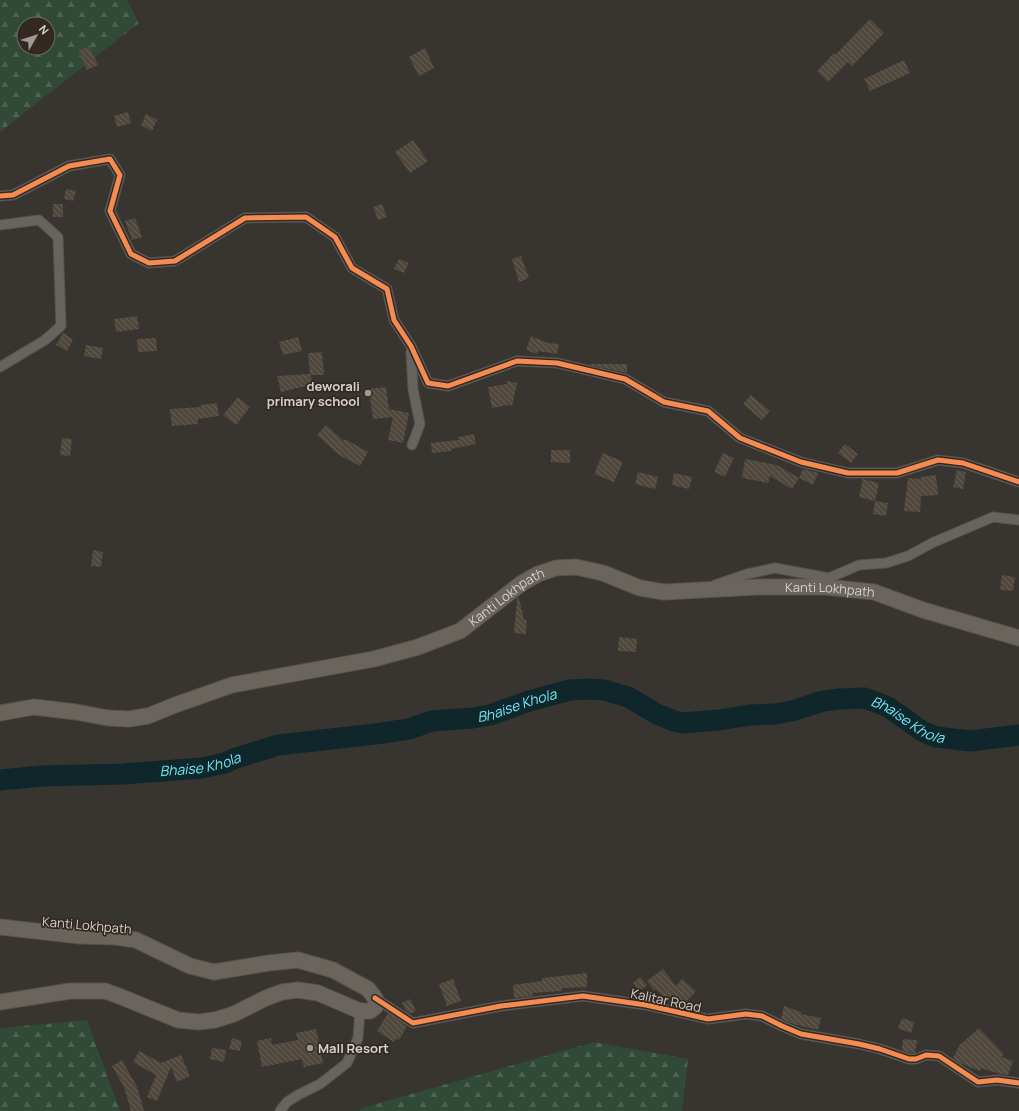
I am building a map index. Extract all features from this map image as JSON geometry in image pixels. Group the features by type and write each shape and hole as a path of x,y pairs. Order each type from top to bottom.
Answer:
{"main road":[{"name":"Kanti Lokhpath","path":"0,713 34,707 76,712 108,718 148,716 232,685 374,659 418,647 460,631 522,583 538,574 556,568 576,567 603,573 640,588 664,592 758,587 826,587 874,592 923,610 1019,638"},
{"name":"Kanti Lokhpath","path":"0,927 80,936 116,937 136,940 190,966 214,972 298,960 339,973 364,986 373,994 375,998"},
{"path":"0,1002 70,991 105,991 178,1020 199,1022 215,1020 234,1014 282,992 298,990 318,993 360,1011 366,1012 375,1007 375,998"}],"street":[{"path":"0,196 13,195 70,166 110,159 120,175 110,212 131,254 149,262 175,261 244,218 306,216 335,237 352,268 387,289 394,320 411,346 428,383 448,386 517,361 557,364 625,379 664,402 708,411 740,438 801,462 848,473 897,473 938,460 963,463 1019,482"},
{"path":"0,225 39,220 58,237 62,326 45,340 0,367"},
{"path":"411,346 413,389 420,424 412,444"},
{"path":"701,590 747,574 775,568 829,578 859,565 886,563 908,556 934,542 993,517 1019,520"},
{"name":"Kalitar Road","path":"375,998 413,1023 501,1006 583,996 646,1005 708,1020 746,1014 762,1016 801,1034 866,1045 909,1059 916,1059 926,1056 939,1056 978,1082 997,1080 1019,1084"},
{"path":"280,1111 287,1102 320,1084 347,1062 358,1038 360,1011"}],"green space":[{"path":"0,0 127,0 139,23 0,132"},
{"path":"87,1020 120,1111 0,1111 0,1028"},
{"path":"594,1042 688,1059 682,1111 359,1111 362,1108"}],"building":[{"path":"870,19 884,33 852,66 848,62 828,82 817,71"},
{"path":"89,46 98,65 87,70 78,51"},
{"path":"425,48 434,68 419,76 409,57"},
{"path":"904,60 910,73 870,91 864,79"},
{"path":"128,112 131,123 117,127 114,116"},
{"path":"146,114 157,120 152,131 141,125"},
{"path":"413,140 428,161 410,173 395,152"},
{"path":"66,189 76,191 73,201 64,199"},
{"path":"53,204 63,204 63,217 53,217"},
{"path":"382,204 387,217 378,220 373,207"},
{"path":"135,218 142,237 132,240 125,221"},
{"path":"521,256 529,278 519,282 512,259"},
{"path":"399,259 409,263 404,273 394,269"},
{"path":"137,316 139,329 116,332 114,319"},
{"path":"63,333 73,339 67,351 56,345"},
{"path":"531,336 548,343 559,344 557,354 538,351 537,354 526,350"},
{"path":"298,337 302,351 283,355 279,342"},
{"path":"156,338 157,351 138,352 137,339"},
{"path":"86,345 103,348 101,359 84,356"},
{"path":"322,352 324,375 310,375 314,384 281,392 277,376 310,374 308,353"},
{"path":"590,364 627,364 627,373 590,365"},
{"path":"507,381 517,383 512,406 508,405 492,408 488,387 507,384"},
{"path":"386,387 389,409 409,413 403,443 388,440 393,417 373,419 369,389"},
{"path":"751,395 770,411 762,420 743,404"},
{"path":"238,397 250,407 236,425 223,415"},
{"path":"217,403 219,416 198,419 198,424 172,426 170,409 201,407 201,405"},
{"path":"326,425 344,441 345,439 368,452 360,466 339,455 317,435"},
{"path":"474,434 476,444 451,449 451,451 432,453 431,443 459,440 458,437"},
{"path":"62,438 72,439 70,456 60,455"},
{"path":"845,444 858,454 851,463 838,453"},
{"path":"551,450 570,450 570,463 551,462"},
{"path":"603,453 623,462 614,482 594,474"},
{"path":"723,453 734,458 725,477 714,472"},
{"path":"745,459 777,465 799,478 792,489 770,476 768,483 742,478"},
{"path":"803,469 818,473 813,485 799,478"},
{"path":"957,470 966,472 963,489 953,487"},
{"path":"638,472 658,477 655,489 635,484"},
{"path":"674,473 692,477 689,489 672,485"},
{"path":"936,475 938,495 921,496 920,512 904,511 908,478 921,479 921,477"},
{"path":"863,479 879,483 875,501 859,497"},
{"path":"875,501 888,503 886,516 873,514"},
{"path":"93,550 103,552 101,567 91,566"},
{"path":"1002,575 1015,577 1013,591 1000,590"},
{"path":"517,598 519,598 524,620 527,620 526,634 514,633"},
{"path":"619,637 637,639 636,652 618,651"},
{"path":"663,969 676,986 682,979 696,991 682,1007 674,1005 655,989 654,990 647,981"},
{"path":"587,973 587,987 562,988 562,991 532,993 533,996 514,998 513,985 542,981 542,978"},
{"path":"640,977 647,985 639,991 633,983"},
{"path":"453,979 461,1001 447,1006 439,984"},
{"path":"410,999 416,1011 410,1014 406,1011 402,1003"},
{"path":"784,1006 801,1012 801,1014 821,1018 818,1030 793,1024 781,1019"},
{"path":"388,1013 407,1026 399,1040 397,1038 394,1042 377,1031"},
{"path":"902,1018 914,1022 911,1033 898,1028"},
{"path":"979,1028 1004,1054 1001,1057 1013,1061 1008,1075 981,1068 980,1071 960,1063 953,1058 960,1044"},
{"path":"316,1029 323,1063 304,1067 302,1059 262,1067 257,1041 271,1038 272,1045 298,1040 296,1033"},
{"path":"232,1038 242,1041 240,1051 229,1049"},
{"path":"903,1039 917,1040 915,1053 902,1050"},
{"path":"212,1048 226,1050 224,1062 210,1059"},
{"path":"139,1051 161,1063 181,1055 190,1076 177,1082 171,1067 157,1101 147,1097 156,1075 133,1062"},
{"path":"122,1060 137,1087 144,1111 131,1111 124,1087 112,1066"}],"waterway":[{"name":"Bhaise Khola","path":"0,780 42,776 123,774 202,768 225,763 233,759 278,745 375,734 409,729 432,721 473,718 490,715 529,701 570,690 587,689 604,690 628,697 657,714 683,723 719,720 750,715 775,714 792,711 823,701 865,698 888,707 922,731 936,737 970,741 1019,735"}],"cycle path":[{"path":"0,196 13,195 69,166 110,159 120,175 110,211 131,254 149,263 175,261 245,218 306,217 335,237 352,268 387,289 394,320 411,346 428,383 448,386 517,361 557,363 625,379 664,402 708,411 740,438 801,462 848,473 897,473 938,460 963,463 1019,482"},
{"path":"375,998 413,1023 501,1006 583,996 646,1005 708,1019 746,1014 762,1016 801,1034 859,1044 880,1049 909,1059 916,1059 926,1055 939,1056 978,1082 997,1080 1019,1083"}],"place":[{"name":"deworali primary school","path":"368,393"},
{"name":"Mall Resort","path":"310,1048"}]}
